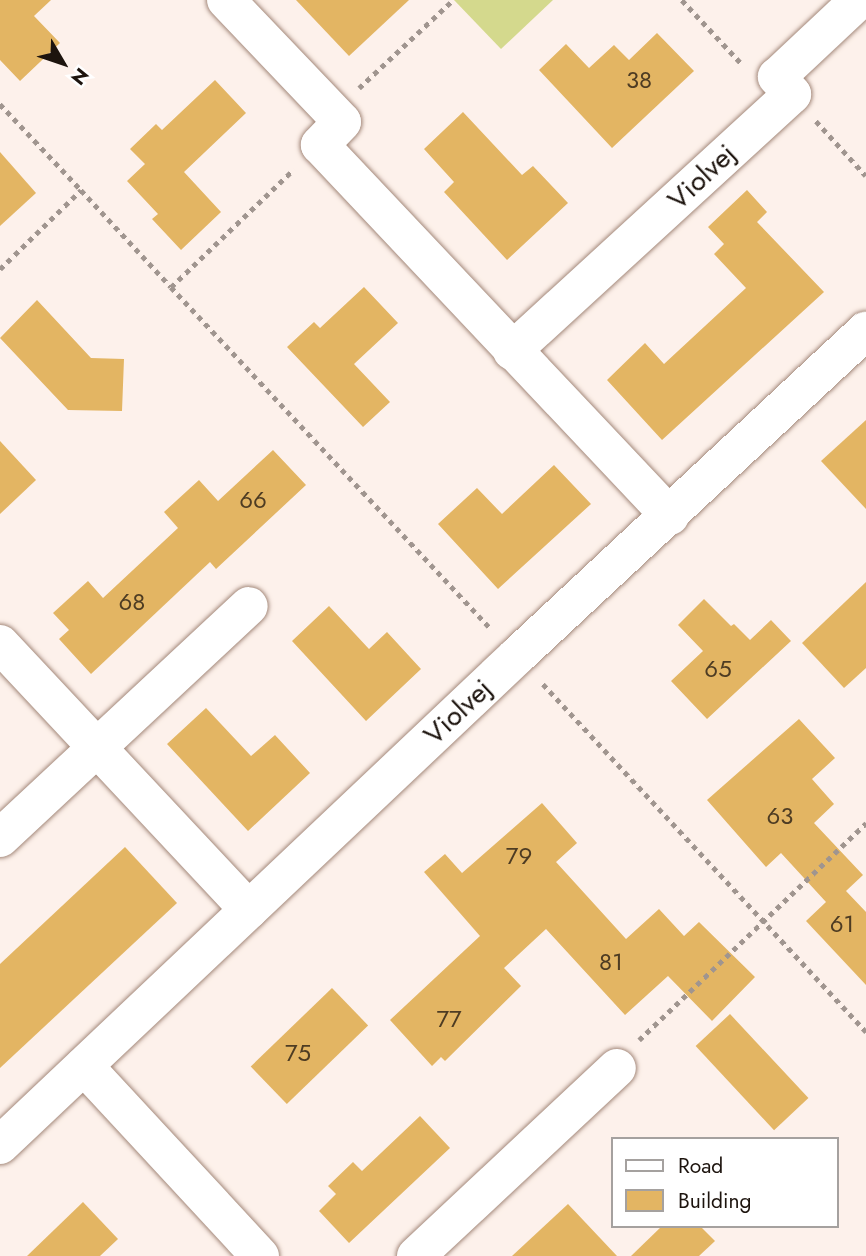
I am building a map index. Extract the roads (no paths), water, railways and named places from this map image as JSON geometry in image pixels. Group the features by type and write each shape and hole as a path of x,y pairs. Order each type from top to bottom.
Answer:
{"street":[{"path":"226,0 326,128 512,351 670,516"},
{"name":"Violvej","path":"512,351 784,86 859,0"},
{"name":"Violvej","path":"0,1145 517,656 866,331"},
{"path":"0,838 250,606"},
{"path":"0,644 248,910"},
{"path":"84,1066 260,1256"},
{"path":"416,1256 617,1068"}]}
